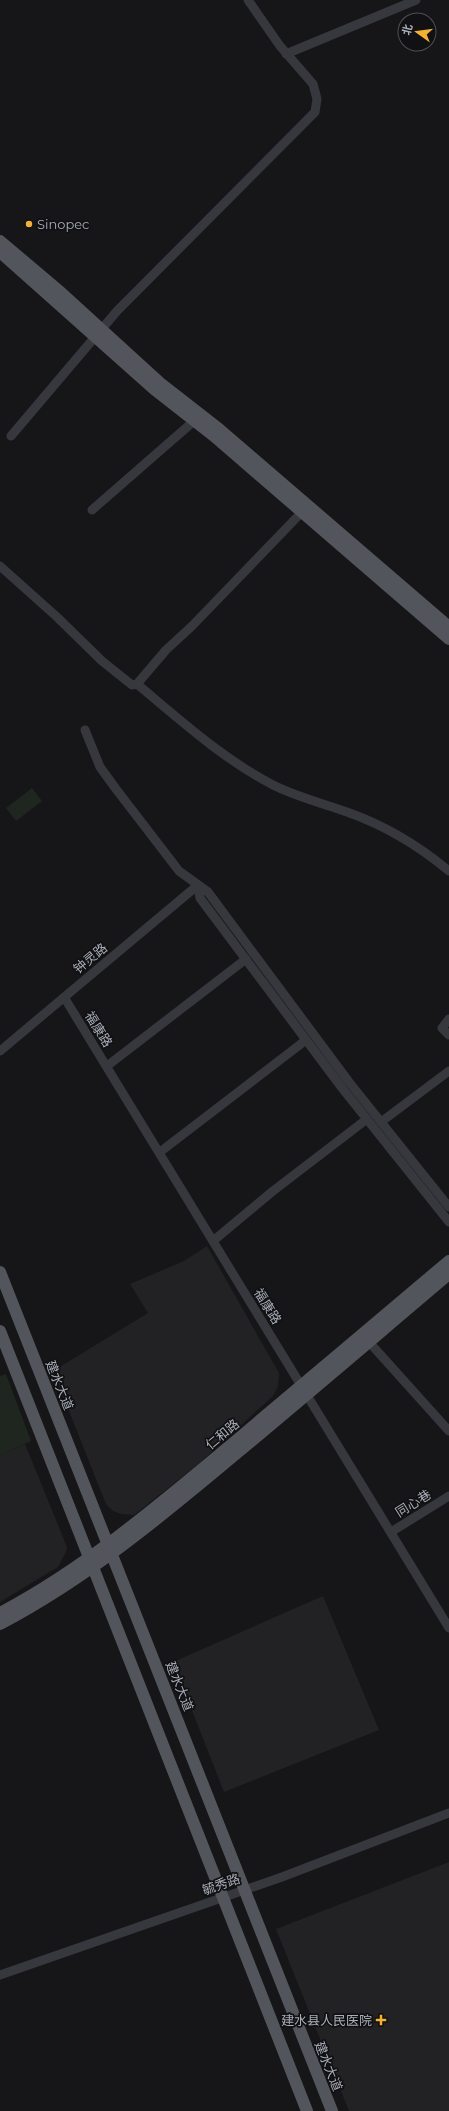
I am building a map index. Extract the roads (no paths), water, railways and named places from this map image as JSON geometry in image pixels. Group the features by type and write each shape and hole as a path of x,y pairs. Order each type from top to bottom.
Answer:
{"main road":[{"path":"0,241 98,332 154,389 214,436 301,513 400,592 449,627"},
{"path":"0,252 160,383 219,429 400,592 449,639"},
{"name":"仁和路","path":"0,1624 54,1593 92,1562 181,1499 449,1261"},
{"name":"建水大道","path":"0,1272 332,2111"},
{"name":"仁和路","path":"304,1390 369,1342 449,1274"},
{"path":"0,1331 307,2111"},
{"name":"仁和路","path":"0,1613 92,1562"}],"street":[{"path":"11,436 98,332 315,112 317,99 313,84 286,54 248,0"},
{"path":"286,54 416,0"},
{"path":"92,510 194,421"},
{"path":"137,684 166,650 301,513"},
{"path":"0,566 57,617 102,661 132,685 137,684 196,734 240,766 296,795 348,812 380,826 424,852 449,871"},
{"path":"85,730 100,767 116,789 179,871 208,892 381,1122 449,1207"},
{"path":"198,885 200,898 367,1120 449,1222"},
{"name":"钟灵路","path":"0,1051 198,885"},
{"path":"107,1066 246,959"},
{"name":"福康路","path":"64,997 160,1152 449,1628"},
{"path":"449,1019 442,1028 449,1035"},
{"path":"160,1152 306,1040"},
{"path":"381,1122 449,1071"},
{"path":"213,1241 268,1195 367,1120"},
{"path":"369,1342 449,1431"},
{"name":"同心巷","path":"391,1532 449,1496"},
{"name":"毓秀路","path":"0,1975 245,1890 449,1813"}],"place":[{"name":"Sinopec","path":"29,224"},
{"name":"建水县人民医院","path":"381,2020"}]}
